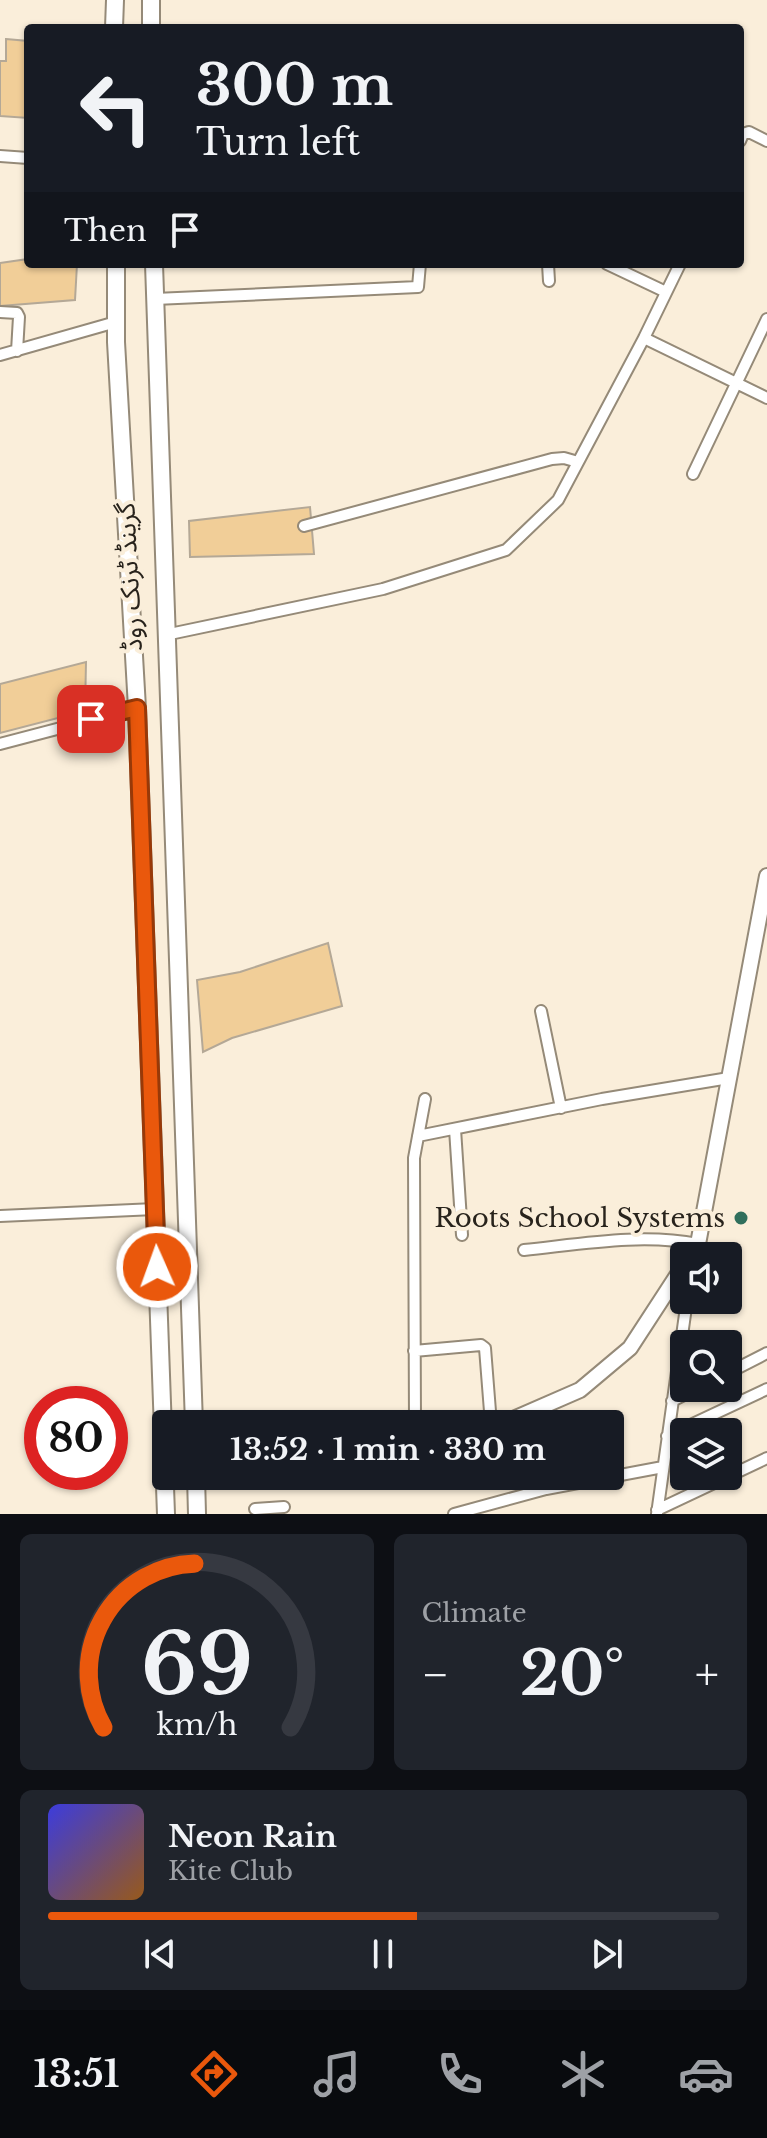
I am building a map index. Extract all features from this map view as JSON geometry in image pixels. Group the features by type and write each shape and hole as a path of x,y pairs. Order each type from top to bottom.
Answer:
{"highway":[{"path":"114,24 115,0"},
{"path":"151,0 151,24"},
{"name":"گرینڈ ٹرنک روڈ","path":"116,268 116,322 137,708 163,1410"},
{"name":"گرینڈ ٹرنک روڈ","path":"154,268 193,1410"},
{"path":"137,708 168,706"},
{"name":"گرینڈ ٹرنک روڈ","path":"166,1490 166,1514"},
{"path":"196,1490 197,1514"}],"main road":[{"path":"697,1242 764,912 767,876"},
{"path":"534,1410 580,1390 630,1348 670,1287"}],"street":[{"path":"744,136 749,132 767,141"},
{"path":"0,156 24,158"},
{"path":"155,299 418,287 420,268"},
{"path":"548,268 549,281"},
{"path":"615,268 666,292"},
{"path":"165,635 383,589 506,550 558,500 678,268"},
{"path":"0,312 17,313 19,317 17,351"},
{"path":"693,474 767,319"},
{"path":"0,355 116,322"},
{"path":"644,338 767,398"},
{"path":"304,526 552,459 578,462"},
{"path":"0,744 137,708"},
{"path":"541,1011 561,1108"},
{"path":"418,1136 729,1078"},
{"path":"415,1410 414,1158 425,1099"},
{"path":"455,1129 462,1235"},
{"path":"0,1216 155,1209"},
{"path":"524,1250 611,1241 669,1238 676,1242"},
{"path":"414,1351 481,1345 485,1348 490,1410"},
{"path":"742,1366 767,1353"},
{"path":"667,1436 767,1389"},
{"path":"657,1512 672,1402"},
{"path":"657,1512 767,1458"},
{"path":"454,1514 546,1489 663,1467"},
{"path":"255,1509 284,1507"}],"building":[{"path":"6,39 24,41 24,118 0,116 0,61 6,61"},
{"path":"24,260 24,268 77,268 75,300 0,306 0,263"},
{"path":"310,507 314,554 190,557 189,521"},
{"path":"86,662 85,711 0,733 0,684"},
{"path":"328,943 342,1006 232,1038 203,1052 197,980 240,972"}],"place":[{"name":"Roots School Systems","path":"741,1218"}],"route":[{"path":"91,719 137,708 157,1267"}]}
